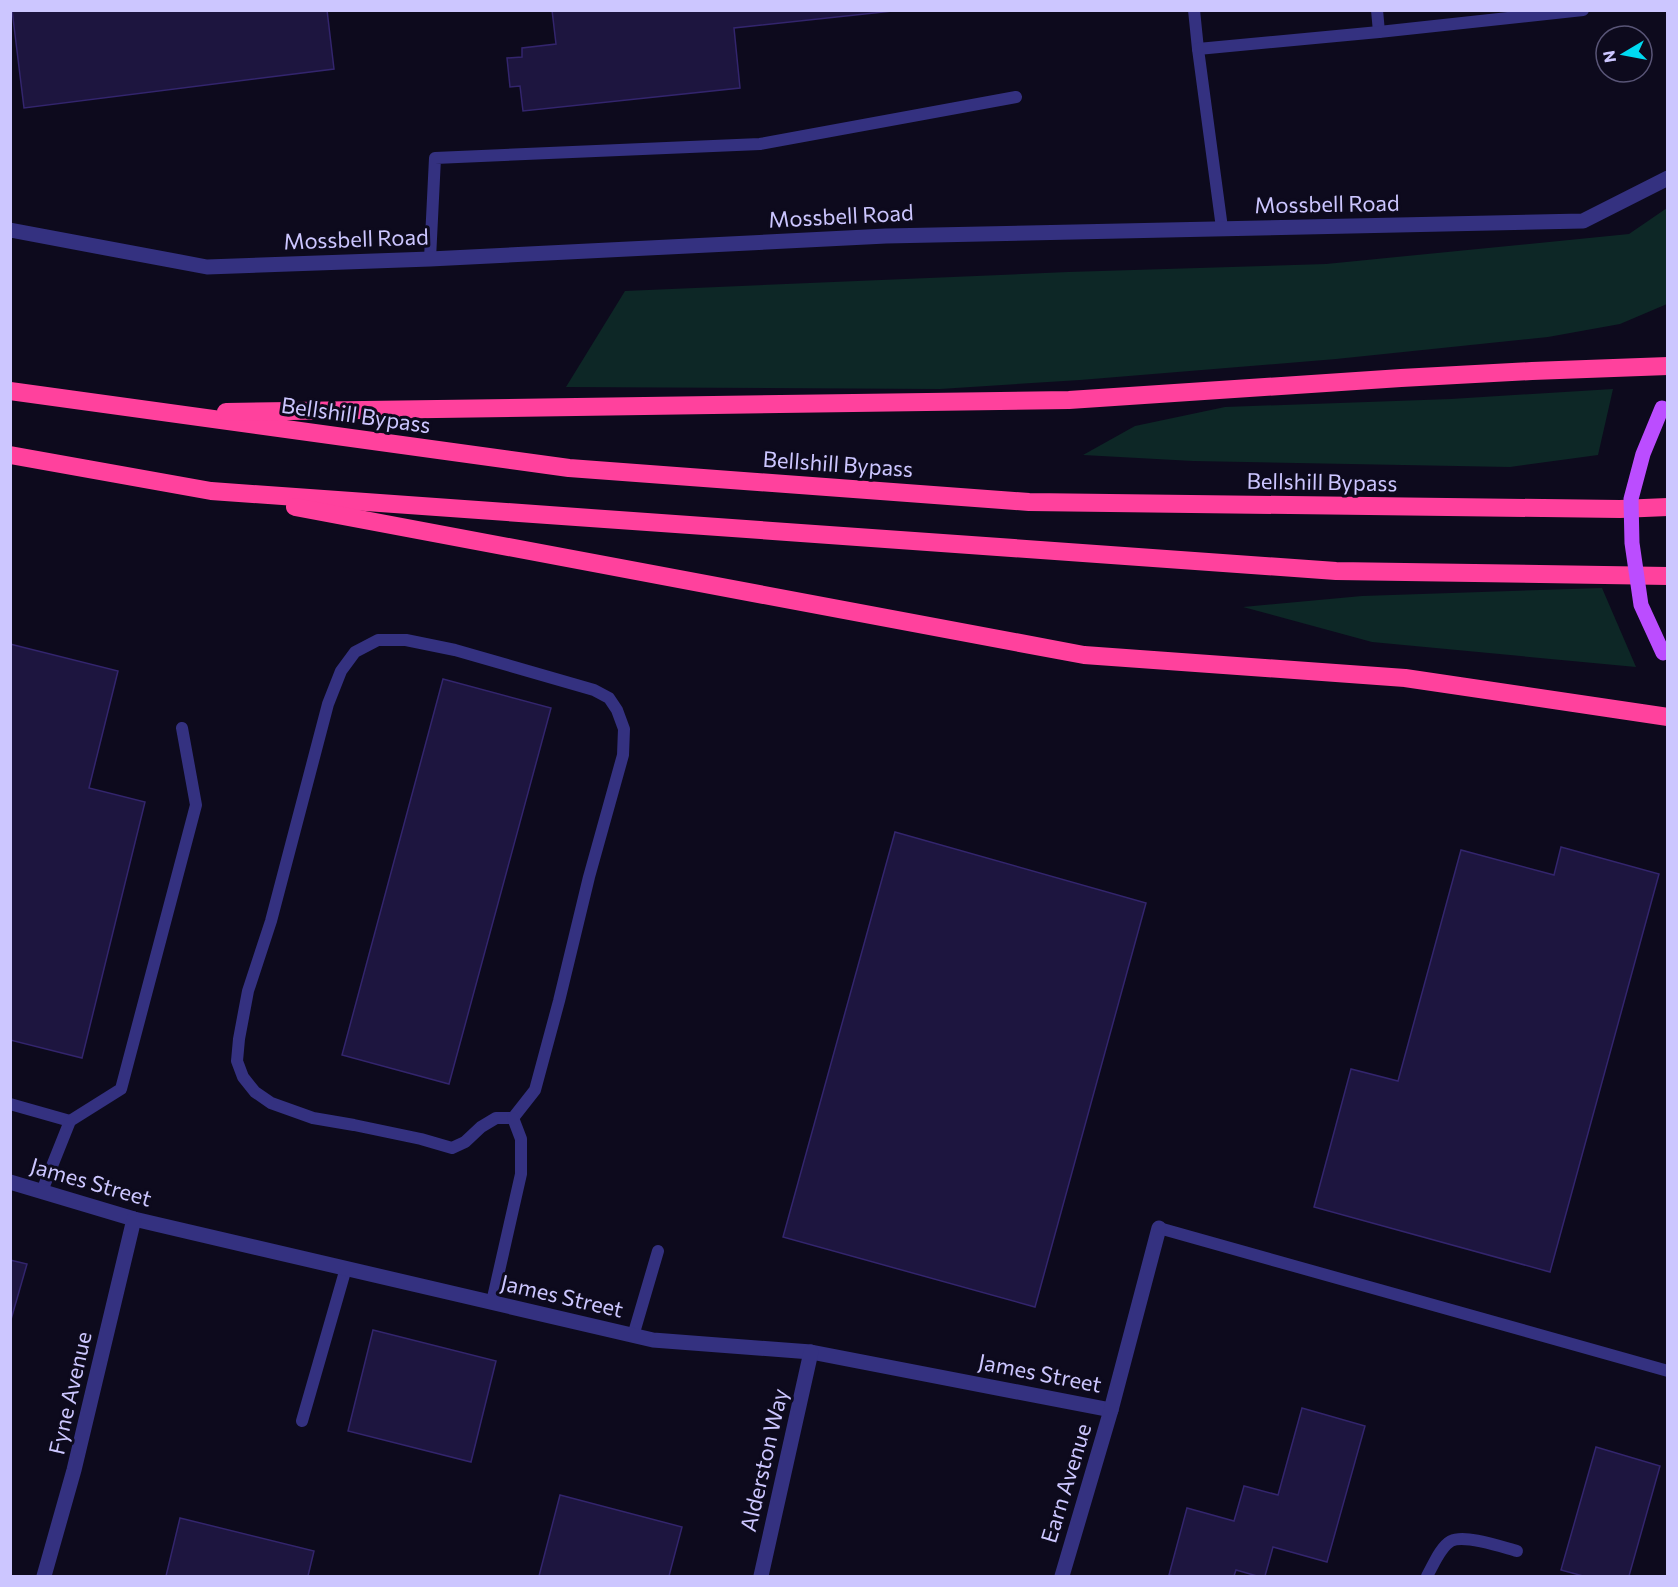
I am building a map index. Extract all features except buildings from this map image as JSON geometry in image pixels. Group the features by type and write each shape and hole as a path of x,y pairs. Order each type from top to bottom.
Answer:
{"highway":[{"path":"164,413 1069,400 1496,373 1668,366"},
{"name":"Bellshill Bypass","path":"10,391 569,468 1029,502 1620,509 1668,507"},
{"path":"10,455 1084,655 1405,678 1668,717"},
{"path":"211,491 1336,571 1668,576"}],"main road":[{"path":"1662,408 1643,454 1631,499 1632,543 1641,605 1663,653"}],"street":[{"name":"Mossbell Road","path":"10,230 207,267 430,259 886,236 1583,221 1668,178"},
{"name":"James Street","path":"10,1182 134,1219 653,1340 811,1353 1111,1410"},
{"name":"Fyne Avenue","path":"44,1576 74,1470 134,1219"},
{"name":"Earn Avenue","path":"1062,1576 1111,1410 1159,1228"},
{"name":"Alderston Way","path":"761,1576 811,1353"}],"lane":[{"path":"1194,10 1222,228"},
{"path":"1377,10 1379,32"},
{"path":"1198,49 1583,10"},
{"path":"430,259 435,158 760,144 1016,97"},
{"path":"378,640 406,640 455,650 594,690 609,698 618,710 624,729 623,755 589,877 546,1053 534,1090 513,1118 496,1118 481,1127 465,1142 452,1148 410,1137 313,1118 271,1103 255,1092 243,1077 237,1061 248,991 271,921 328,704 341,671 356,652 378,640"},
{"path":"42,1191 70,1121 121,1089 196,805 182,728"},
{"path":"10,1104 70,1121"},
{"path":"492,1302 521,1174 521,1139 513,1118"},
{"path":"1159,1228 1668,1371"},
{"path":"633,1335 658,1251"},
{"path":"302,1421 346,1268"},
{"path":"1427,1576 1444,1548 1451,1541 1463,1538 1517,1551"}],"green space":[{"path":"1667,208 1667,304 1620,324 1548,337 1336,359 940,389 566,387 625,291 1068,272 1326,264 1629,234"},
{"path":"1613,389 1598,455 1510,467 1193,461 1083,455 1135,426 1225,407 1451,399"},
{"path":"1602,588 1636,667 1372,642 1243,607 1362,596"}]}
